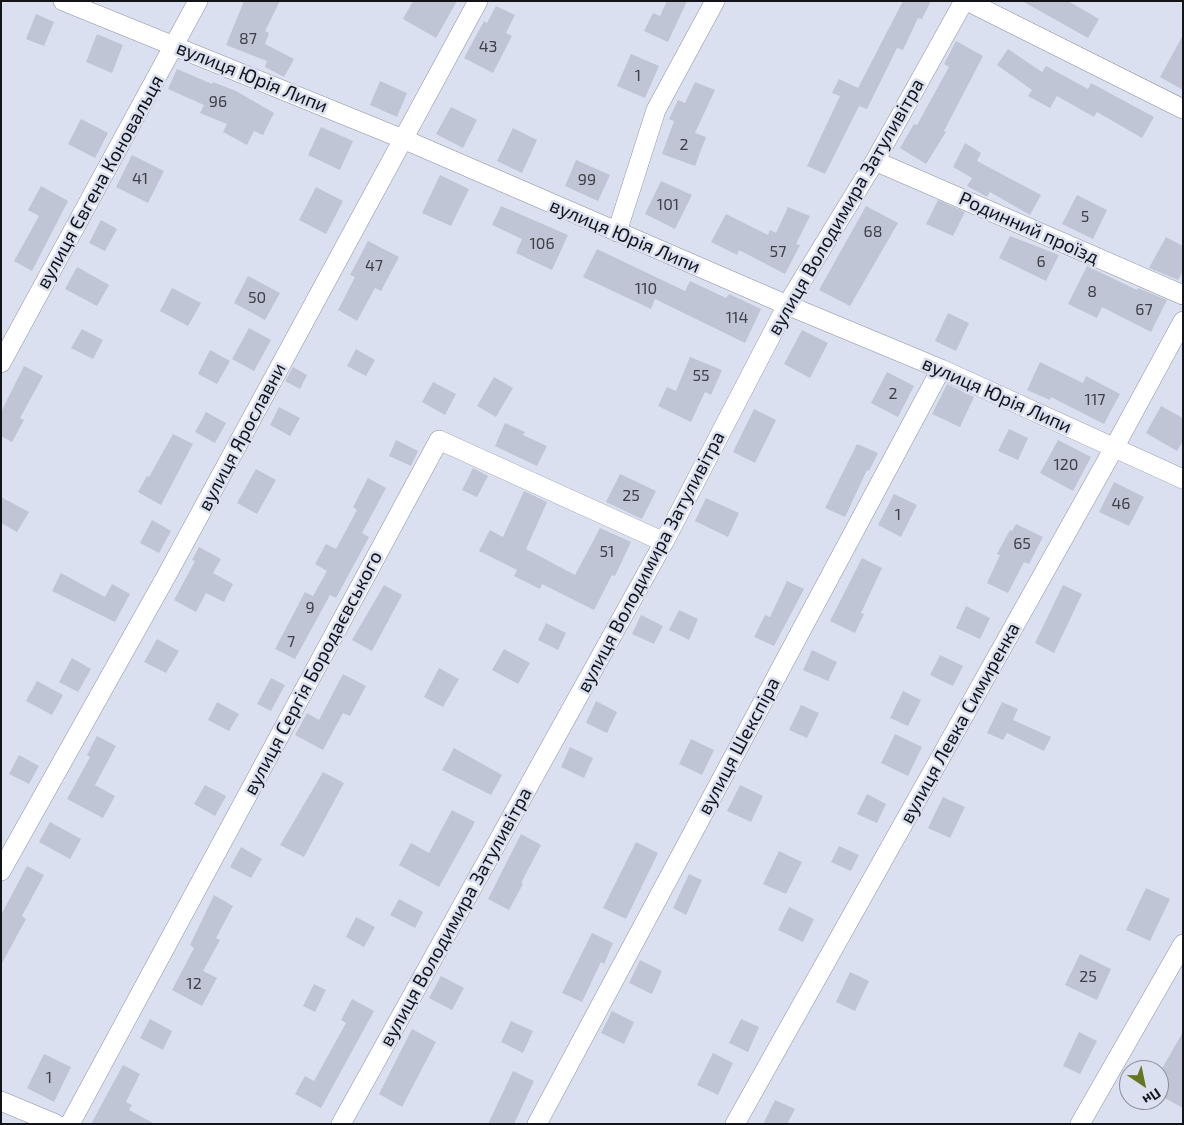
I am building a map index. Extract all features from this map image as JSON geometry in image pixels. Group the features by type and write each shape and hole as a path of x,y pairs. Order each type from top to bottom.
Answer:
{"street":[{"name":"вулиця Юрія Липи","path":"63,1 403,139 787,306 940,369 1183,479"},
{"name":"вулиця Євгена Коновальця","path":"1,363 198,1"},
{"name":"вулиця Ярославни","path":"1,871 173,565 478,1"},
{"path":"617,232 656,110 715,1"},
{"path":"966,1 1183,109"},
{"name":"вулиця Володимира Затуливітра","path":"341,1124 664,542 787,306 874,161 966,1"},
{"name":"Родинний проїзд","path":"874,161 1183,296"},
{"name":"вулиця Левка Симиренка","path":"736,1124 1183,322"},
{"name":"вулиця Шекспіра","path":"537,1124 940,369"},
{"name":"вулиця Сергія Бородаєвського","path":"70,1124 439,440 664,542"},
{"path":"1080,1124 1183,944"},
{"path":"1,1101 56,1124"}],"building":[{"path":"244,1 280,1 265,31 269,33 265,44 294,59 284,77 265,67 267,61 226,45"},
{"path":"413,1 457,1 436,38 403,19"},
{"path":"667,1 687,1 668,42 644,31 653,13 660,16"},
{"path":"903,1 931,1 922,19 918,18 903,50 897,48 867,109 859,106 825,174 807,166 840,96 832,93 839,79 858,88"},
{"path":"1022,1 1068,1 1099,19 1088,38"},
{"path":"496,6 515,15 506,33 512,36 493,73 464,58 484,21 487,23"},
{"path":"36,14 54,22 44,46 26,39"},
{"path":"97,34 123,45 112,73 86,62"},
{"path":"1183,35 1183,90 1160,77"},
{"path":"956,41 983,56 944,131 946,132 926,164 900,148 914,124 917,125 949,67 944,64"},
{"path":"1008,49 1042,72 1046,66 1088,89 1091,83 1154,117 1142,138 1097,112 1094,117 1057,96 1050,108 1028,96 1032,90 997,65"},
{"path":"631,54 659,66 645,98 617,86"},
{"path":"177,69 212,84 213,82 236,91 274,113 263,135 254,131 247,145 223,132 227,124 200,113 204,105 168,89"},
{"path":"380,81 407,93 397,117 370,105"},
{"path":"695,82 715,90 695,133 706,137 695,166 662,154 674,121 669,119 678,100 685,103"},
{"path":"451,107 477,120 463,148 436,134"},
{"path":"81,119 108,133 95,158 68,144"},
{"path":"321,127 353,141 340,170 308,155"},
{"path":"513,128 537,140 522,173 497,161"},
{"path":"965,143 981,153 977,161 1041,195 1030,215 990,192 987,197 967,186 972,178 953,167"},
{"path":"132,155 164,171 148,203 116,187"},
{"path":"576,160 610,175 598,201 565,186"},
{"path":"440,175 469,189 451,226 422,213"},
{"path":"661,181 692,195 675,229 645,214"},
{"path":"41,186 68,201 32,271 14,261 39,216 28,210"},
{"path":"316,187 343,201 326,234 299,220"},
{"path":"1077,195 1107,210 1093,239 1062,224"},
{"path":"938,200 965,212 953,236 926,224"},
{"path":"501,206 568,235 552,270 516,253 522,239 492,225"},
{"path":"866,206 898,223 850,306 819,290"},
{"path":"788,207 810,216 796,244 800,245 785,274 739,250 737,255 711,242 726,214 768,235 770,230 776,233"},
{"path":"101,220 117,229 105,251 89,243"},
{"path":"1010,236 1059,255 1046,281 999,258"},
{"path":"1166,237 1183,246 1183,271 1178,280 1149,268"},
{"path":"368,241 399,257 381,291 375,288 357,321 338,310 355,277 350,275"},
{"path":"597,249 685,291 690,281 726,298 729,294 761,309 745,343 655,299 651,309 583,277"},
{"path":"1087,266 1137,290 1138,288 1167,300 1151,332 1102,307 1097,318 1068,304"},
{"path":"77,267 109,285 97,306 65,289"},
{"path":"248,276 280,293 265,320 234,303"},
{"path":"172,288 201,303 188,326 160,311"},
{"path":"948,313 969,323 956,351 935,341"},
{"path":"249,328 271,340 254,371 232,359"},
{"path":"82,329 103,340 93,359 71,348"},
{"path":"802,330 828,343 810,378 784,364"},
{"path":"356,349 375,360 366,376 347,366"},
{"path":"210,350 230,361 217,384 198,374"},
{"path":"690,357 722,370 711,395 705,392 691,422 658,406 667,387 676,391"},
{"path":"1040,362 1083,383 1086,376 1120,394 1104,424 1051,397 1050,400 1027,390"},
{"path":"24,366 43,376 20,418 24,420 12,442 1,436 1,412"},
{"path":"293,367 307,375 300,389 285,381"},
{"path":"887,372 914,386 898,417 871,403"},
{"path":"494,377 513,388 496,417 477,406"},
{"path":"433,382 456,394 445,415 422,402"},
{"path":"947,384 974,397 960,427 932,414"},
{"path":"1161,406 1183,418 1183,441 1177,451 1146,433"},
{"path":"279,407 300,418 290,436 270,425"},
{"path":"754,409 776,420 755,463 733,452"},
{"path":"206,412 226,423 215,443 195,432"},
{"path":"505,423 525,432 523,435 547,446 537,466 495,446"},
{"path":"1009,429 1028,438 1018,460 998,451"},
{"path":"173,434 193,444 161,505 138,492 147,476 149,477"},
{"path":"396,440 418,451 411,466 389,456"},
{"path":"1058,440 1091,457 1073,491 1040,473"},
{"path":"857,444 878,453 869,471 867,470 845,517 825,508"},
{"path":"473,468 488,476 477,497 462,490"},
{"path":"256,469 276,480 257,514 237,503"},
{"path":"620,474 656,491 642,519 606,502"},
{"path":"368,478 386,488 362,533 369,537 336,598 330,595 295,659 275,649 305,592 313,596 327,571 315,564 326,544 336,549 357,510 353,507"},
{"path":"1114,482 1144,497 1129,526 1099,512"},
{"path":"524,491 547,502 526,549 575,575 600,528 631,542 615,576 612,575 594,610 542,584 540,589 514,576 517,570 479,551 490,530 503,537"},
{"path":"894,494 917,505 901,537 878,525"},
{"path":"1,497 29,512 17,532 1,523"},
{"path":"706,498 739,513 728,537 695,521"},
{"path":"152,520 171,531 159,553 140,543"},
{"path":"1016,524 1043,537 1029,564 1024,562 1008,593 987,583 1000,555 997,554 1010,530 1012,531"},
{"path":"199,547 221,559 213,573 233,584 224,602 206,593 196,612 174,600 195,561 192,560"},
{"path":"862,558 882,568 861,613 864,614 855,633 830,621"},
{"path":"61,573 105,597 112,584 130,594 115,622 52,591"},
{"path":"787,581 804,589 774,646 754,637 765,615 770,617"},
{"path":"384,585 402,595 372,651 352,640"},
{"path":"1063,585 1082,594 1054,653 1035,643"},
{"path":"966,606 990,618 980,639 956,628"},
{"path":"679,610 698,619 689,640 669,630"},
{"path":"641,615 663,626 654,644 632,634"},
{"path":"546,623 566,633 558,650 538,640"},
{"path":"157,639 179,651 166,673 144,662"},
{"path":"504,649 530,663 518,684 492,670"},
{"path":"812,650 837,662 828,681 803,670"},
{"path":"940,655 963,666 953,686 930,675"},
{"path":"72,658 91,669 78,692 59,682"},
{"path":"439,668 459,679 443,707 424,697"},
{"path":"343,674 366,686 350,716 343,713 323,750 295,735 307,713 319,720"},
{"path":"271,678 285,685 271,711 257,704"},
{"path":"37,681 63,695 52,715 26,701"},
{"path":"903,691 921,700 908,726 890,718"},
{"path":"596,701 617,712 607,733 586,723"},
{"path":"217,702 239,714 229,731 208,720"},
{"path":"1002,702 1018,709 1013,720 1051,737 1044,751 1007,733 1003,740 987,733"},
{"path":"801,705 819,713 807,738 789,730"},
{"path":"895,734 922,747 908,776 881,763"},
{"path":"97,736 116,746 95,785 115,796 103,818 67,799 90,757 87,755"},
{"path":"691,739 714,750 702,775 679,764"},
{"path":"570,747 593,758 584,778 561,767"},
{"path":"454,748 502,775 491,795 442,770"},
{"path":"19,755 39,766 29,784 9,774"},
{"path":"323,772 344,783 304,857 280,845"},
{"path":"205,785 226,796 215,816 194,804"},
{"path":"740,785 763,796 751,822 727,811"},
{"path":"867,794 886,804 877,823 857,814"},
{"path":"943,797 965,807 950,838 928,828"},
{"path":"452,810 475,822 439,887 399,865 411,843 429,853"},
{"path":"50,822 81,839 70,859 39,842"},
{"path":"521,834 541,845 509,910 488,899"},
{"path":"636,842 658,853 626,919 603,908"},
{"path":"839,846 859,855 851,871 831,862"},
{"path":"241,847 262,859 251,878 230,867"},
{"path":"779,851 802,862 786,894 763,884"},
{"path":"27,866 44,875 22,916 26,919 1,965 1,915"},
{"path":"689,874 702,880 686,915 673,908"},
{"path":"1146,888 1170,899 1150,941 1126,930"},
{"path":"214,895 233,906 216,938 220,940 203,971 217,978 202,1006 172,990 194,948 190,945"},
{"path":"399,899 423,912 415,928 390,915"},
{"path":"789,907 814,919 803,942 778,930"},
{"path":"356,917 375,927 364,947 346,937"},
{"path":"592,933 613,943 604,964 601,962 582,1002 562,993"},
{"path":"1080,954 1111,969 1097,1000 1065,985"},
{"path":"640,960 662,971 652,994 629,983"},
{"path":"850,972 869,981 855,1011 836,1002"},
{"path":"441,976 464,988 452,1010 429,998"},
{"path":"314,984 326,990 315,1012 303,1006"},
{"path":"352,999 374,1011 321,1108 295,1094 305,1076 314,1081 346,1023 341,1020"},
{"path":"612,1011 634,1022 624,1044 601,1033"},
{"path":"150,1019 172,1031 163,1050 140,1038"},
{"path":"741,1019 759,1027 748,1052 729,1043"},
{"path":"511,1021 533,1031 523,1053 501,1042"},
{"path":"412,1029 436,1042 402,1107 379,1094"},
{"path":"1079,1032 1097,1041 1080,1074 1063,1066"},
{"path":"1183,1032 1183,1108 1169,1100 1169,1060 1167,1060"},
{"path":"713,1053 733,1063 718,1095 697,1085"},
{"path":"44,1054 71,1067 54,1102 27,1088"},
{"path":"123,1065 140,1074 126,1102 132,1105 129,1110 155,1124 91,1124"},
{"path":"513,1071 534,1081 514,1124 488,1124"},
{"path":"775,1100 795,1109 787,1124 763,1124"}]}
